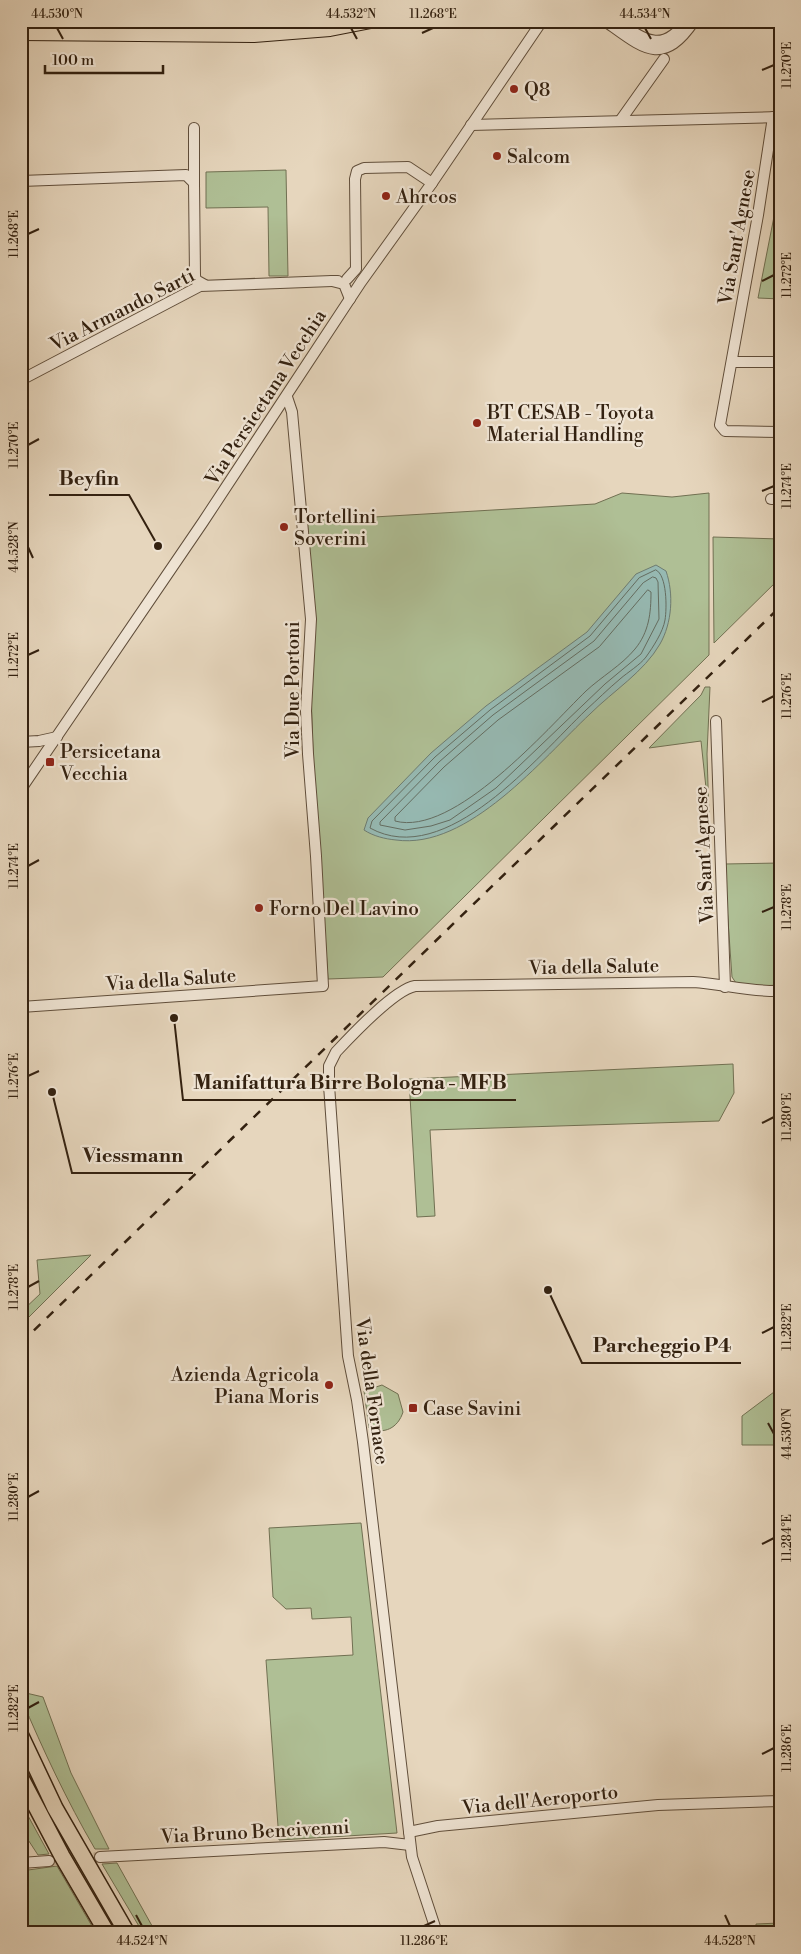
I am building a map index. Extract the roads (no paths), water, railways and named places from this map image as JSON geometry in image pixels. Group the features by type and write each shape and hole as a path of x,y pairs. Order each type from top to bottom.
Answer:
{"highway":[{"path":"21,1736 55,1808 127,1933"},
{"path":"21,1778 62,1856 107,1933"}],"main road":[{"path":"21,33 254,35 330,29 371,21"}],"street":[{"path":"605,21 642,46 658,50 678,42 694,21"},
{"path":"617,21 642,37 658,41 671,38 686,21"},
{"name":"Via Persicetana Vecchia","path":"21,789 287,397 350,298 432,183 540,23"},
{"path":"620,121 664,59"},
{"path":"471,125 776,117"},
{"name":"Via Sant'Agnese","path":"776,117 721,419 724,431 780,432"},
{"path":"194,128 196,280 205,284"},
{"path":"186,175 192,165 194,152"},
{"path":"347,279 356,270 355,179 357,171 364,168 408,167 432,183"},
{"path":"21,181 186,175 194,183"},
{"name":"Via Armando Sarti","path":"21,380 196,287 205,284 347,279 361,282"},
{"path":"332,281 344,284 350,298"},
{"path":"732,362 780,362"},
{"name":"Via Due Portoni","path":"287,397 292,412 310,619 306,711 323,986"},
{"name":"Via Sant'Agnese","path":"716,721 725,986"},
{"path":"21,742 35,742 57,737"},
{"path":"35,742 46,752"},
{"name":"Via della Salute","path":"408,987 422,985 693,982 750,990 780,991"},
{"name":"Via della Salute","path":"21,1007 323,986"},
{"name":"Via della Fornace","path":"408,987 401,991 336,1052 330,1066 329,1085 348,1356 363,1442 409,1832"},
{"name":"Via dell'Aeroporto","path":"409,1832 438,1826 658,1804 780,1801"},
{"path":"409,1832 416,1874 437,1933"},
{"name":"Via Bruno Bencivenni","path":"100,1857 384,1842 410,1846"},
{"path":"21,1863 49,1861"}],"water":[{"path":"656,565 666,571 671,599 667,627 660,644 646,664 599,706 527,776 502,798 450,831 423,839 396,840 379,837 364,830 368,818 431,753 486,706 587,632 636,574"}],"tunnel":[{"path":"49,1861 100,1857"}],"railway":[{"path":"21,1343 780,607"}],"place":[{"name":"Q8","path":"514,89"},
{"name":"Salcom","path":"497,156"},
{"name":"Ahrcos","path":"386,196"},
{"name":"BT CESAB - Toyota Material Handling","path":"477,423"},
{"name":"Tortellini Soverini","path":"284,527"},
{"name":"Beyfin","path":"158,546"},
{"name":"Persicetana Vecchia","path":"50,762"},
{"name":"Forno Del Lavino","path":"259,908"},
{"name":"Manifattura Birre Bologna - MFB","path":"174,1018"},
{"name":"Viessmann","path":"52,1092"},
{"name":"Parcheggio P4","path":"548,1290"},
{"name":"Azienda Agricola Piana Moris","path":"329,1385"},
{"name":"Case Savini","path":"413,1408"}]}
